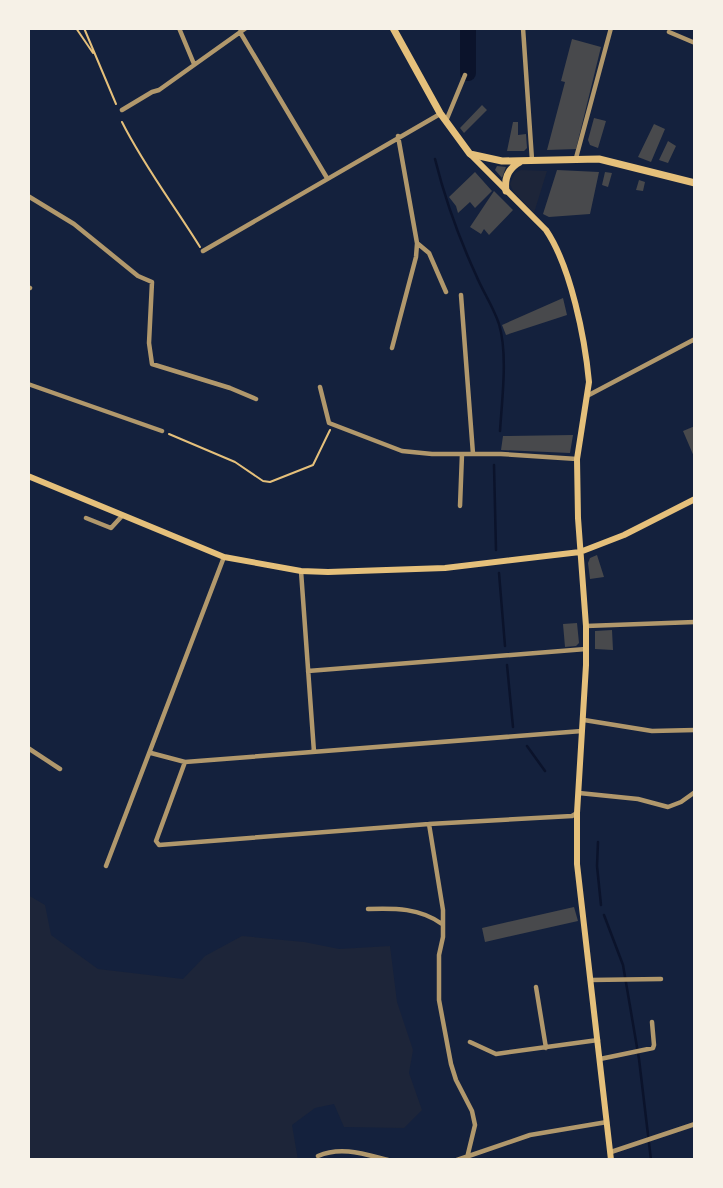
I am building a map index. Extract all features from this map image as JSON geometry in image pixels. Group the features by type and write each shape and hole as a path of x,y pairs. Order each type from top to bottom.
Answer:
{"main road":[{"path":"393,28 440,113 470,154 547,230 562,260 584,348 589,382 577,459 586,626 584,720 577,813 579,888 611,1160"},
{"path":"470,154 497,161 576,158 621,163 695,183"},
{"path":"506,191 507,177 512,168 521,162"},
{"path":"28,476 224,557 301,571 391,572 580,552 624,535 695,499"}],"street":[{"path":"179,28 194,64"},
{"path":"122,110 159,90 246,28"},
{"path":"523,28 532,161"},
{"path":"576,158 611,28"},
{"path":"240,32 327,178"},
{"path":"669,32 695,43"},
{"path":"446,121 465,75"},
{"path":"203,251 440,113"},
{"path":"392,348 416,257 417,243 398,136"},
{"path":"28,196 74,224 138,276 152,282 149,343 152,364 230,388 256,399"},
{"path":"417,243 429,253 446,292"},
{"path":"461,295 473,454"},
{"path":"587,397 695,339"},
{"path":"28,384 162,431"},
{"path":"320,387 329,423 402,451 577,459"},
{"path":"460,506 462,454"},
{"path":"86,517 111,528 122,516"},
{"path":"106,866 224,557"},
{"path":"301,571 314,752"},
{"path":"586,626 695,622"},
{"path":"308,671 586,649"},
{"path":"584,720 652,731 695,730"},
{"path":"151,753 185,762 583,731"},
{"path":"28,748 60,769"},
{"path":"185,762 156,841 159,845 572,816 577,813"},
{"path":"579,793 638,799 668,807 695,792"},
{"path":"429,824 443,910 439,1000 451,1064 472,1111 475,1125 467,1158"},
{"path":"368,909 412,910 432,917 443,925"},
{"path":"590,980 661,979"},
{"path":"536,987 546,1048"},
{"path":"600,1059 653,1048 653,1022"},
{"path":"470,1042 496,1054 598,1040"},
{"path":"457,1160 530,1135 608,1122"},
{"path":"611,1152 695,1124"},
{"path":"318,1156 331,1151 344,1151 388,1160"}],"path":[{"path":"76,28 97,59"},
{"path":"84,28 118,109 122,110"},
{"path":"122,122 142,160 203,251"},
{"path":"162,431 235,462 263,481 271,482 313,465 332,425"}],"shaded area":[{"path":"521,170 547,171 534,213 513,191 510,184 515,173"},
{"path":"28,895 45,905 51,935 98,969 183,979 205,956 242,936 304,942 339,949 390,946 397,1002 413,1050 409,1073 422,1110 404,1128 344,1127 334,1104 315,1108 292,1125 298,1160 28,1160"}],"building":[{"path":"572,39 601,47 576,149 547,150 565,82 561,81"},
{"path":"482,105 487,110 464,133 460,128"},
{"path":"594,118 606,121 598,148 590,145 588,140"},
{"path":"513,122 518,122 518,135 526,134 527,148 524,151 507,151"},
{"path":"654,124 665,129 651,162 638,157"},
{"path":"668,141 676,146 668,163 659,160"},
{"path":"497,166 506,167 502,178 495,170"},
{"path":"557,170 599,172 590,214 549,217 543,214"},
{"path":"475,172 492,191 475,208 470,202 458,213 449,197"},
{"path":"605,172 612,173 608,187 602,185"},
{"path":"639,180 645,182 643,191 636,190"},
{"path":"494,191 513,210 489,235 484,229 481,234 470,227"},
{"path":"563,298 567,315 506,335 502,325"},
{"path":"695,426 695,459 683,431"},
{"path":"573,435 570,453 501,450 503,436"},
{"path":"597,555 604,577 590,579 588,563 590,558"},
{"path":"577,623 579,643 565,647 563,624"},
{"path":"612,630 613,650 595,649 595,631"},
{"path":"574,907 578,921 485,942 482,928"}],"waterway":[{"path":"468,28 468,73"},
{"path":"435,159 458,233 494,311 502,336 504,363 500,431"},
{"path":"494,465 496,550"},
{"path":"499,573 505,646"},
{"path":"507,665 513,727"},
{"path":"527,746 545,771"},
{"path":"598,842 597,866 601,905"},
{"path":"604,915 623,965 639,1059 651,1160"}]}
